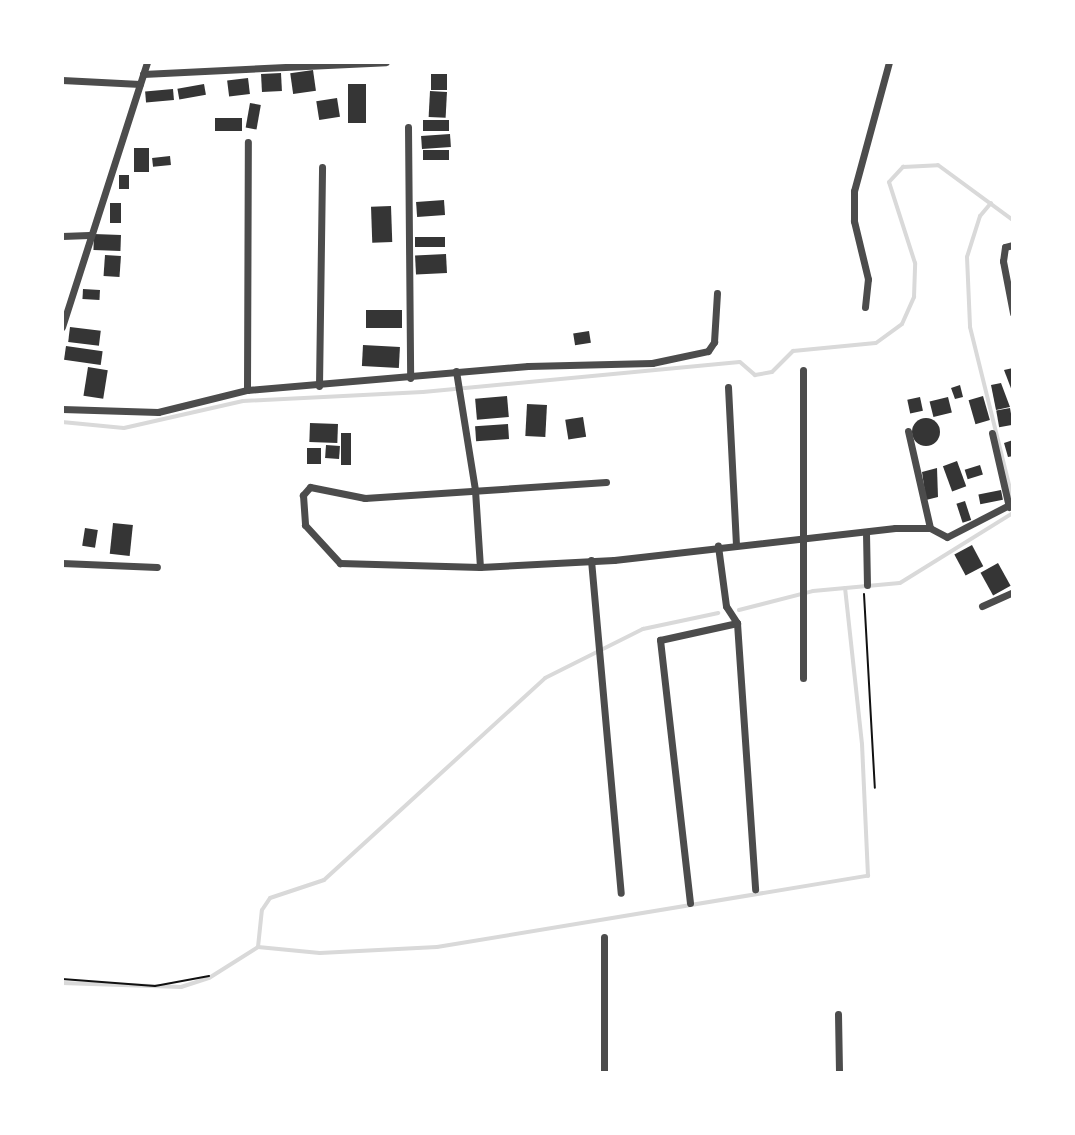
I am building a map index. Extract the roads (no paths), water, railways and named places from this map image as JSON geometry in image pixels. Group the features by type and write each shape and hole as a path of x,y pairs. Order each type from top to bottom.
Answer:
{"street":[{"path":"62,327 147,62"},
{"path":"143,74 386,62"},
{"path":"865,307 868,279 854,221 854,191 889,62"},
{"path":"62,80 140,84"},
{"path":"408,127 410,378"},
{"path":"247,390 248,142"},
{"path":"319,386 322,167"},
{"path":"62,236 89,235"},
{"path":"1013,245 1005,247 1003,261 1013,313"},
{"path":"62,409 158,412 247,390 604,368 708,351 714,342 717,293"},
{"path":"803,370 800,583 803,678"},
{"path":"457,375 475,490 480,567"},
{"path":"728,387 736,544"},
{"path":"908,431 930,528"},
{"path":"606,482 351,497 317,487 303,495 307,530 320,536 332,559 365,566 480,567 591,560 803,537 930,528 956,536 1011,505 992,433"},
{"path":"866,533 867,585"},
{"path":"718,546 726,606 737,623 755,889"},
{"path":"591,560 594,636 621,893"},
{"path":"62,563 157,567"},
{"path":"982,606 1013,592"},
{"path":"690,903 660,640 737,623"},
{"path":"604,937 604,1073"},
{"path":"838,1014 839,1073"}],"waterway":[{"path":"62,422 124,428 243,401 423,392 740,362 755,375 772,372 793,351 876,343 902,324 914,297 915,263 889,182 903,167 938,165 1013,220"},
{"path":"991,203 980,216 967,257 970,327 1012,497"},
{"path":"739,610 813,591 900,583 1013,513"},
{"path":"258,947 320,953 437,947 868,876 862,744 845,588"},
{"path":"258,947 262,910 270,898 324,880 545,678 643,629 718,613"},
{"path":"62,983 181,987 209,978 258,947"}]}
